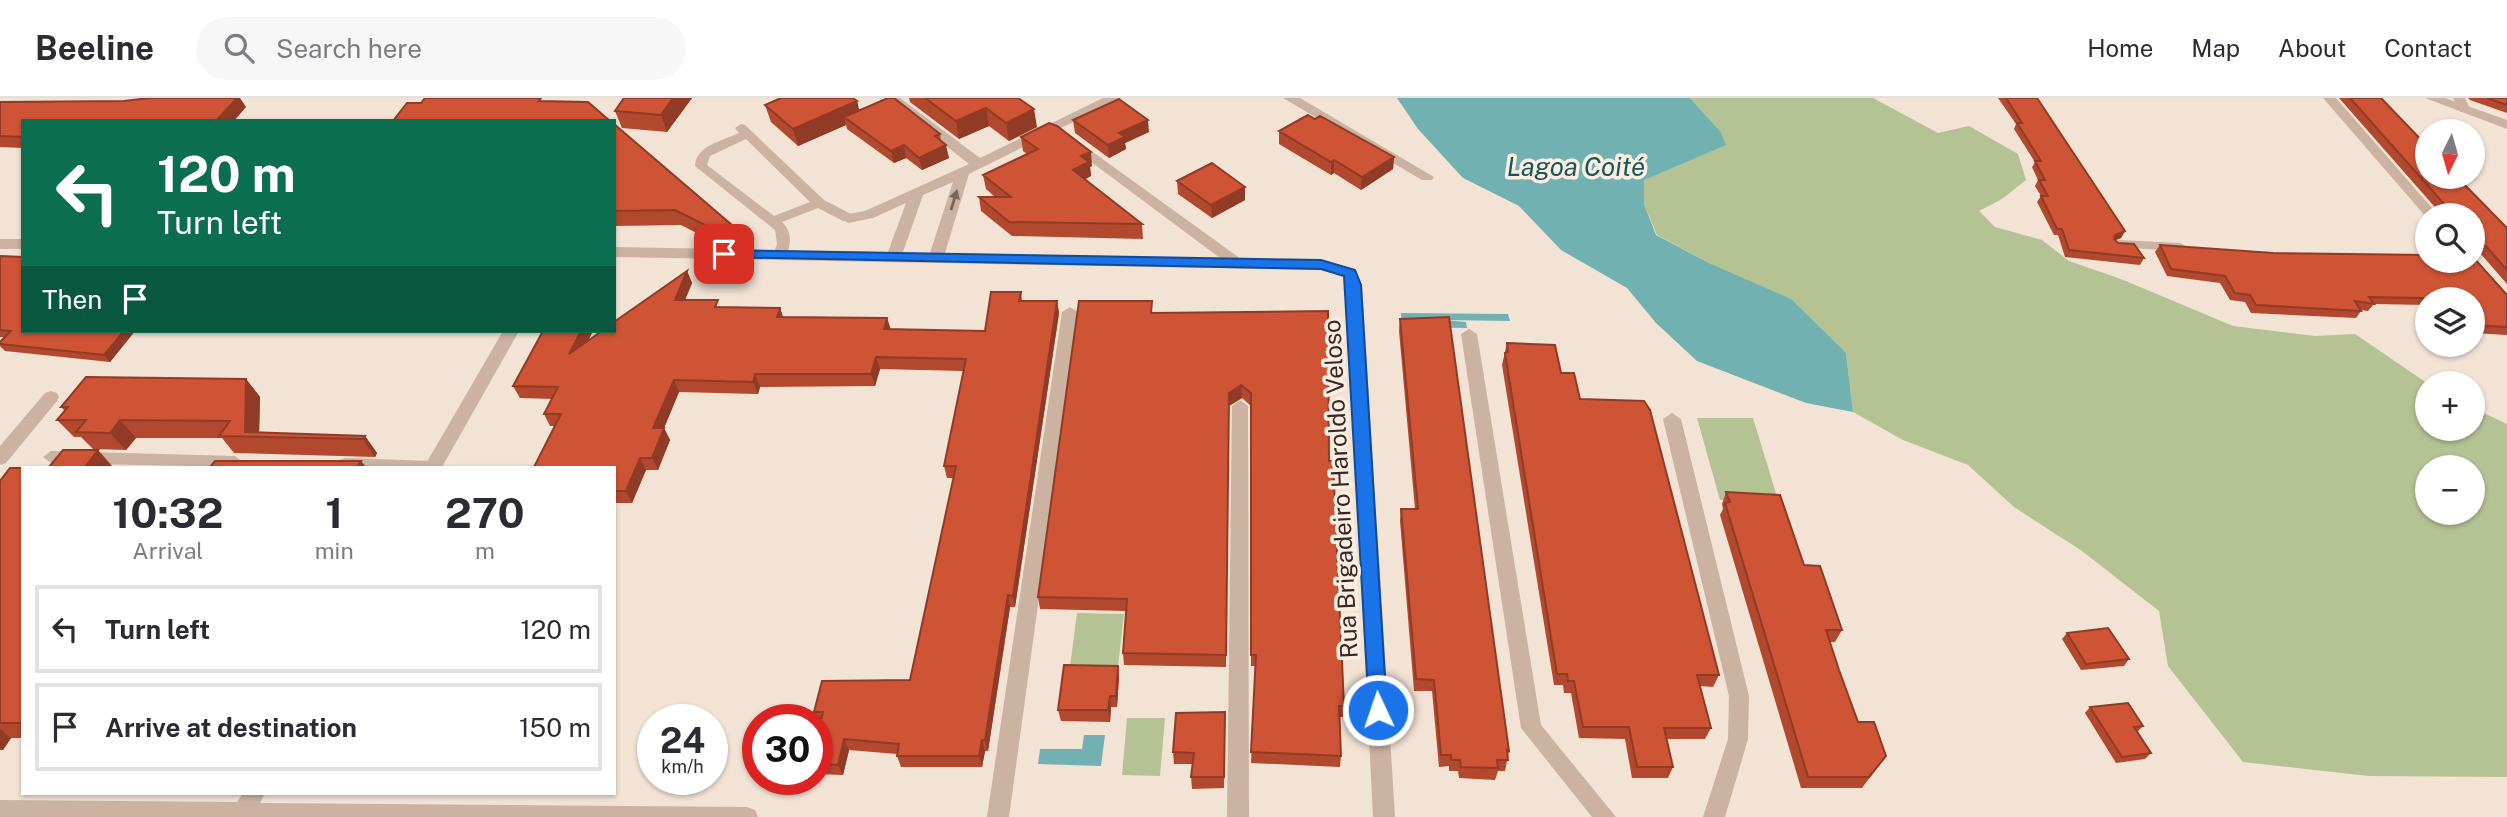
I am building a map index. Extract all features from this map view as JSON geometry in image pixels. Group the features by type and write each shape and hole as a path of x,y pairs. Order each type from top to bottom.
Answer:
{"street":[{"path":"892,98 978,164"},
{"path":"848,218 868,215 917,193 1054,127 1094,102 1114,98"},
{"path":"1290,98 1427,177"},
{"path":"2432,98 2461,104 2507,125"},
{"path":"1054,127 1238,264"},
{"path":"936,258 963,172"},
{"path":"894,256 917,193"},
{"path":"0,244 21,244"},
{"path":"616,252 1238,264"},
{"name":"Rua Brigadeiro Haroldo Veloso","path":"1238,264 1334,266 1350,273 1354,285 1384,817"},
{"path":"998,817 1070,312"},
{"path":"434,466 510,333"},
{"path":"1469,334 1531,728 1605,817"},
{"path":"0,458 51,397"},
{"path":"1238,817 1240,406"},
{"path":"1672,419 1739,696 1738,739 1714,817"},
{"path":"241,815 253,795"},
{"path":"0,810 67,814 747,817"}],"lane":[{"path":"2329,98 2421,203"},
{"path":"780,255 783,235 781,228 701,166 701,160 706,153 742,130 819,203 848,218"},
{"path":"773,221 819,203"},
{"path":"2119,244 2200,248"},
{"path":"51,457 256,462"},
{"path":"324,464 397,466"}],"green space":[{"path":"1690,98 1873,98 1938,133 1969,126 2018,154 2026,180 2002,199 1979,211 1995,227 2042,240 2069,261 2121,279 2233,326 2315,336 2355,334 2415,375 2415,441 2485,441 2485,414 2507,424 2507,777 2369,776 2243,762 2168,666 2159,611 2082,551 2014,507 1968,465 1903,440 1853,412 1846,353 1711,264 1657,235 1644,204 1643,180 1681,162 1720,131"},
{"path":"1697,418 1753,418 1778,500 1720,500"},
{"path":"1077,613 1124,614 1117,675 1069,674"},
{"path":"1127,718 1165,718 1160,776 1122,775"}],"water":[{"name":"Lagoa Coité","path":"1397,98 1690,98 1720,131 1726,145 1644,180 1644,204 1656,235 1711,264 1791,299 1846,353 1853,412 1806,403 1697,361 1656,323 1627,288 1561,250 1519,206 1463,178 1418,129"},
{"path":"1401,313 1508,314 1510,321 1444,320 1466,322 1467,328 1402,327"},
{"path":"1084,735 1105,735 1101,766 1038,764 1040,749 1082,749"}],"building":[{"path":"149,98 237,98 218,119 21,119 21,137 0,136 0,102 124,101"},
{"path":"425,98 541,98 539,101 588,102 608,119 395,119 407,103 421,103"},
{"path":"624,98 673,98 661,115 615,111"},
{"path":"781,98 853,98 857,101 793,129 765,105"},
{"path":"888,98 894,98 940,134 935,136 946,145 919,158 904,145 891,151 844,117"},
{"path":"925,98 1018,98 1034,109 1006,123 986,108 956,121"},
{"path":"2006,98 2037,98 2125,231 2115,235 2114,239 2118,243 2134,244 2144,258 2069,250 2062,229 2057,229 2041,196 2048,196 2039,180 2045,180 2035,161 2041,161 2017,123 2022,123"},
{"path":"2350,98 2381,98 2415,133 2415,171"},
{"path":"2487,98 2507,98 2507,105"},
{"path":"1119,99 1148,120 1119,133 1125,137 1108,145 1073,120"},
{"path":"1308,115 1315,119 1320,116 1394,157 1362,177 1279,131"},
{"path":"1049,123 1091,152 1081,156 1089,162 1073,170 1142,224 1009,222 979,197 1011,197 983,175 1038,149 1021,137"},
{"path":"616,126 740,232 717,231 675,210 616,211"},
{"path":"1212,163 1245,187 1211,205 1177,181"},
{"path":"2431,189 2469,189 2482,203 2443,203"},
{"path":"2485,206 2507,228 2507,270 2486,246"},
{"path":"2160,245 2273,253 2415,255 2415,273 2485,273 2485,270 2507,295 2507,327 2485,326 2485,287 2415,287 2415,298 2369,297 2374,304 2355,301 2361,311 2256,305 2250,295 2235,293 2225,276 2171,269"},
{"path":"0,256 21,257 21,333 122,333 104,355 0,344 11,331 0,330"},
{"path":"687,271 675,300 718,300 715,307 780,308 777,317 887,318 884,329 985,331 991,292 1021,292 1019,301 1057,301 1013,596 1008,595 985,740 982,740 979,756 897,756 899,744 844,739 838,765 833,765 833,704 816,704 822,681 910,680 956,466 944,466 966,359 876,357 871,374 755,374 753,382 674,380 653,428 664,428 652,458 640,458 626,491 616,491 616,466 535,466 561,414 544,414 558,387 513,386 542,333 580,333 569,354 599,333 616,333 616,321"},
{"path":"1079,301 1152,301 1151,313 1328,311 1329,461 1333,461 1344,706 1339,706 1341,756 1251,752 1256,655 1251,655 1251,393 1241,385 1229,393 1226,655 1123,653 1127,599 1038,597"},
{"path":"1449,317 1509,751 1507,750 1508,760 1497,760 1498,768 1461,767 1460,760 1451,760 1451,755 1441,755 1434,680 1416,679 1401,509 1418,509 1400,319"},
{"path":"1507,343 1555,345 1561,373 1574,373 1580,399 1644,401 1650,410 1719,675 1697,675 1711,728 1664,728 1673,767 1637,767 1629,727 1583,727 1574,681 1568,681 1567,674 1557,674 1505,353 1508,352"},
{"path":"86,377 246,379 245,432 365,436 363,439 219,436 230,421 120,420 110,433 76,432 86,420 57,420 68,407 61,407"},
{"path":"63,450 98,450 86,466 50,466"},
{"path":"215,461 361,461 358,466 211,466"},
{"path":"10,468 21,468 21,723 0,723 0,481"},
{"path":"1726,492 1780,495 1804,565 1820,566 1842,630 1826,630 1839,670 1858,722 1874,722 1886,756 1869,777 1808,777 1725,503 1730,502"},
{"path":"2108,628 2129,659 2086,664 2067,633"},
{"path":"1064,665 1118,666 1116,696 1110,696 1108,710 1058,710"},
{"path":"2128,703 2143,726 2134,727 2151,753 2122,757 2090,707"},
{"path":"1225,712 1224,777 1191,777 1194,753 1173,752 1176,713"}],"route":[{"path":"724,254 1321,265 1334,266 1350,273 1354,285 1378,710"}]}
